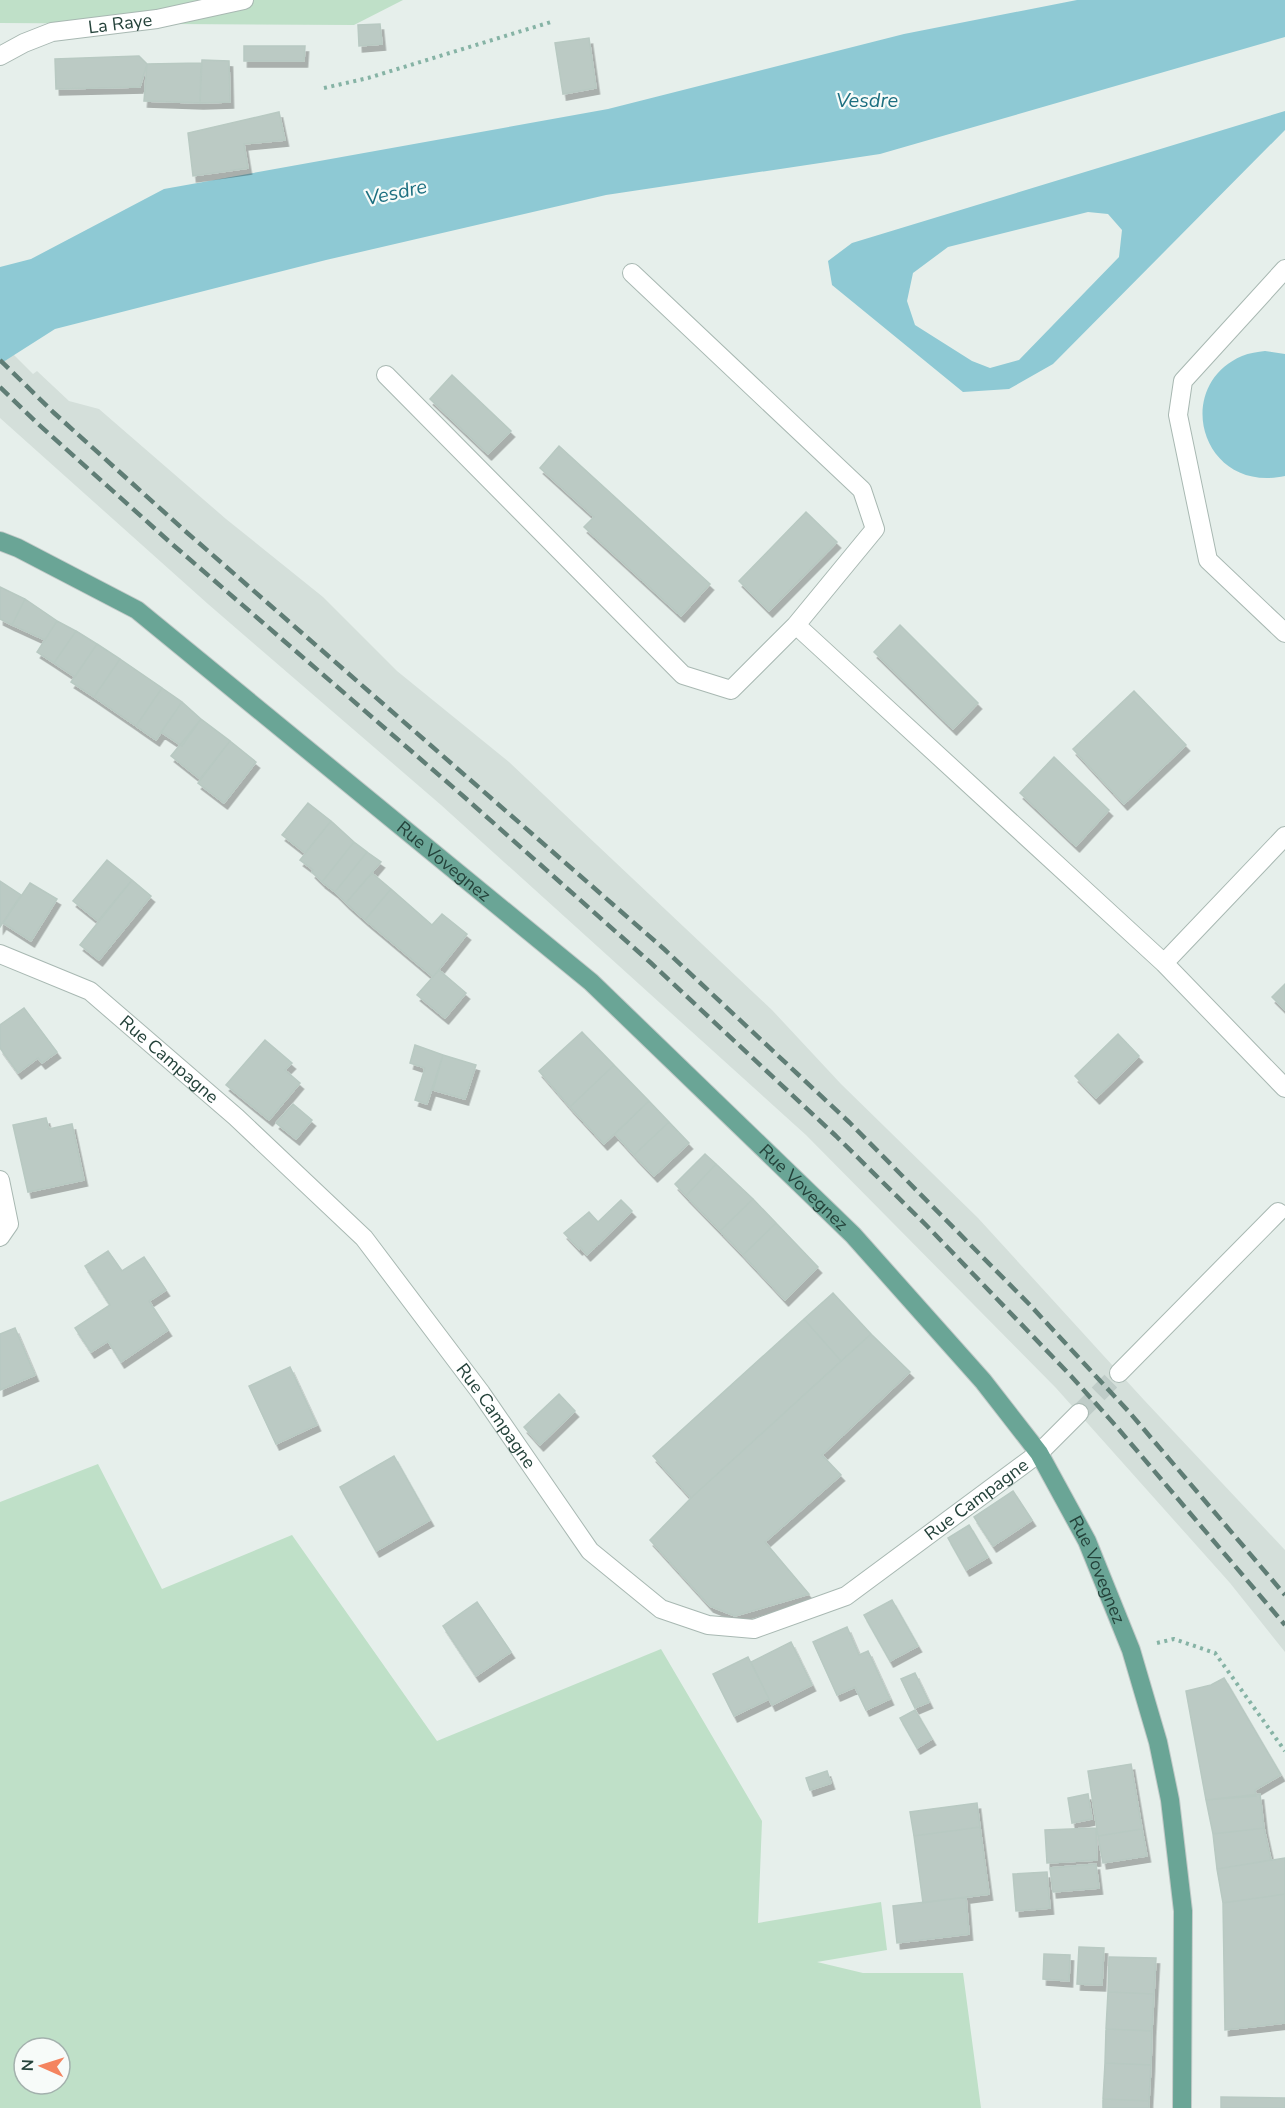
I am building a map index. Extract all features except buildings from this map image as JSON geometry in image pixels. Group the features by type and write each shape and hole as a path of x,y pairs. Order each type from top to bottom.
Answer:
{"main road":[{"name":"Rue Vovegnez","path":"0,541 18,548 137,610 591,982 853,1235 983,1381 1039,1453 1087,1541 1131,1650 1158,1742 1170,1800 1183,1911 1182,2108"}],"street":[{"name":"La Raye","path":"0,56 52,32 157,19 244,0"},
{"path":"1285,269 1183,381 1178,415 1208,560 1285,633"},
{"path":"386,375 683,675 731,690 796,625 875,529 862,490 632,273"},
{"path":"796,625 1164,963 1285,1088"},
{"path":"1164,963 1285,837"},
{"name":"Rue Campagne","path":"0,954 90,991 236,1117 364,1238 481,1393 590,1551 661,1609 708,1625 754,1629 846,1596 1039,1453 1079,1413"},
{"path":"0,1180 9,1224 0,1237"},
{"path":"1119,1373 1281,1208"}],"path":[{"path":"324,88 368,78 551,22"},
{"path":"1131,1650 1174,1639 1215,1653 1285,1751"}],"shaded area":[{"path":"0,341 33,374 37,371 69,401 99,409 226,519 323,597 397,671 509,762 772,1010 841,1084 978,1218 1285,1550 1285,1652 1230,1583 1056,1388 806,1135 441,805 208,604 0,418"}],"green space":[{"path":"0,0 403,0 354,25 0,23"},
{"path":"98,1464 162,1589 292,1535 437,1741 661,1649 762,1821 758,1923 881,1902 887,1950 817,1962 863,1973 963,1973 981,2108 0,2108 0,1502"}],"water":[{"name":"Vesdre","path":"1077,0 1285,0 1285,37 880,154 606,195 326,260 55,329 0,364 0,267 31,259 164,189 608,109 904,34"},
{"path":"1285,111 1285,130 1053,364 1009,389 963,392 832,285 828,261 852,243","holes":["1088,212 1108,214 1122,230 1119,257 1019,360 990,368 972,361 915,325 907,301 913,273 948,247"]},
{"path":"1265,351 1285,354 1285,476 1256,477 1233,469 1216,454 1206,434 1203,412 1207,390 1220,371 1242,356"}],"tunnel":[{"path":"1079,1413 1119,1373"}],"railway":[{"path":"0,360 53,412 184,530 664,949 850,1123 1030,1305 1130,1413 1285,1595"},
{"path":"0,387 172,544 462,795 651,963 836,1136 927,1226 1071,1376 1285,1625"}]}
